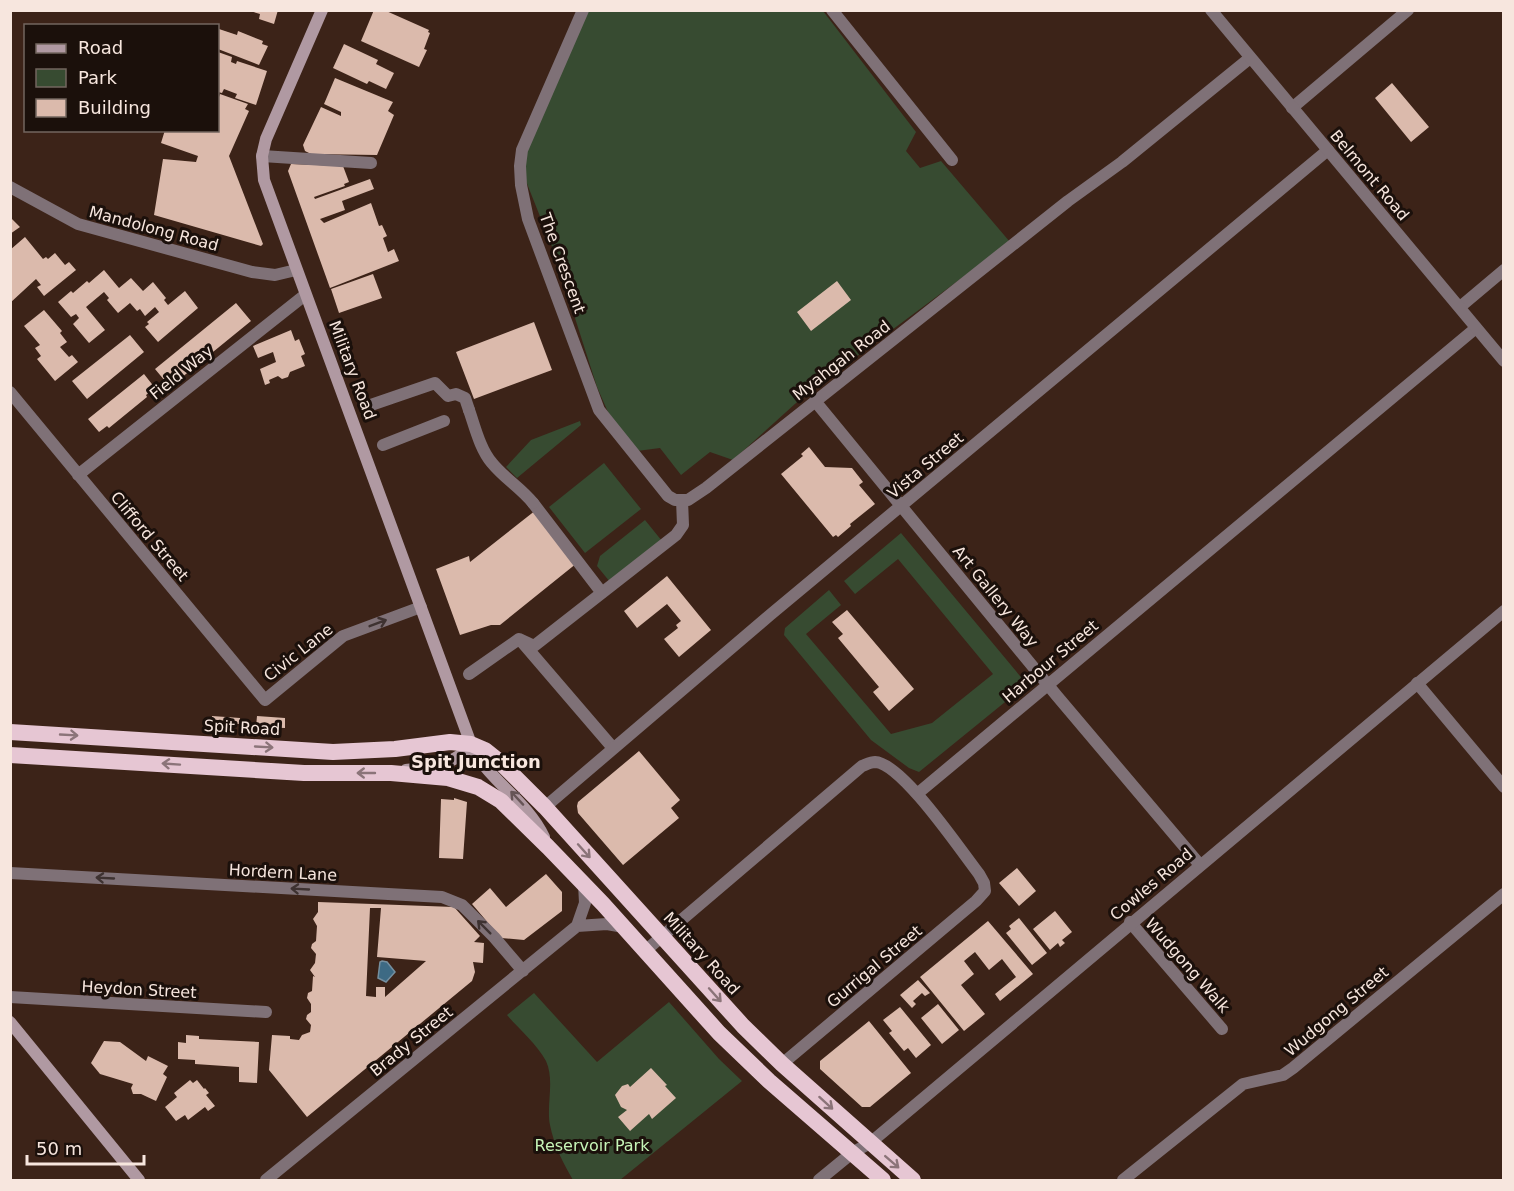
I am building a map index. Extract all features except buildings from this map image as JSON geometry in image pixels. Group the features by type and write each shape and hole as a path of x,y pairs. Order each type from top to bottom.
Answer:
{"highway":[{"name":"Spit Road","path":"10,732 333,752 386,750 450,742 471,744"},
{"name":"Military Road","path":"471,744 485,750 501,762 545,807 743,1026 782,1064 914,1180"},
{"path":"10,755 304,773 391,773"},
{"name":"Military Road","path":"391,773 448,778 488,792 501,801 584,884 719,1033 769,1081 883,1180"}],"main road":[{"name":"Military Road","path":"322,10 266,140 262,156 264,180 471,744 483,764 526,808 540,829 548,847"},
{"path":"391,773 448,763 459,758 471,744"},
{"path":"10,1022 139,1180"}],"street":[{"name":"The Crescent","path":"583,10 522,150 521,185 528,219 599,411 668,496 675,500 682,500"},
{"path":"832,10 952,160"},
{"name":"Belmont Road","path":"1211,10 1503,361"},
{"path":"1292,108 1408,10"},
{"name":"Myahgah Road","path":"682,500 693,497 706,488 1068,201 1131,155 1250,58"},
{"name":"Vista Street","path":"545,807 1328,150"},
{"path":"262,156 371,163"},
{"name":"Mandolong Road","path":"10,187 71,220 93,229 252,272 275,275 296,270"},
{"path":"1460,308 1503,270"},
{"name":"Field Way","path":"78,475 305,295"},
{"name":"Harbour Street","path":"917,794 1476,327"},
{"path":"368,406 435,383 448,396 456,394 465,398 487,456 522,489 602,593"},
{"name":"Clifford Street","path":"10,392 265,700"},
{"name":"Art Gallery Way","path":"815,401 1048,685 1200,864"},
{"path":"382,445 444,421"},
{"path":"519,639 534,646 676,535 683,525 682,500"},
{"name":"Civic Lane","path":"265,700 343,636 421,607"},
{"name":"Cowles Road","path":"819,1180 852,1153 870,1143 1130,922 1503,611"},
{"path":"519,639 613,748"},
{"path":"469,674 519,639"},
{"path":"1417,683 1503,787"},
{"path":"645,951 862,766 875,762 890,768 917,794"},
{"name":"Gurrigal Street","path":"782,1064 985,891 979,874 917,794"},
{"name":"Hordern Lane","path":"10,873 442,897 462,905 523,971"},
{"path":"577,926 585,903 584,884"},
{"name":"Wudgong Street","path":"1123,1180 1243,1084 1283,1075 1293,1068 1503,894"},
{"name":"Wudgong Walk","path":"1130,922 1222,1029"},
{"path":"577,926 607,924 624,927"},
{"name":"Brady Street","path":"266,1180 577,926"},
{"name":"Heydon Street","path":"10,997 28,1000 266,1012"}],"green space":[{"path":"583,11 823,11 916,132 906,151 920,168 941,161 1010,242 806,394 733,460 710,452 681,475 660,448 637,451 608,412 597,387 553,249 516,156"},
{"path":"580,421 581,425 517,478 506,467 531,440"},
{"path":"604,463 641,509 585,553 549,507"},
{"path":"645,520 662,541 610,582 597,566 600,556"},
{"path":"901,533 1025,682 1021,689 919,772 909,768 871,740 784,635 785,628 829,590 841,605 806,634 891,734 932,723 993,674 898,559 855,594 844,581"},
{"name":"Reservoir Park","path":"534,993 597,1062 669,1002 719,1059 742,1081 620,1180 573,1180 559,1154 550,1125 550,1077 546,1061 507,1015"}],"water":[{"path":"382,961 387,962 395,972 386,982 378,978"}],"district":[{"name":"Spit Junction","path":"476,762"}]}
